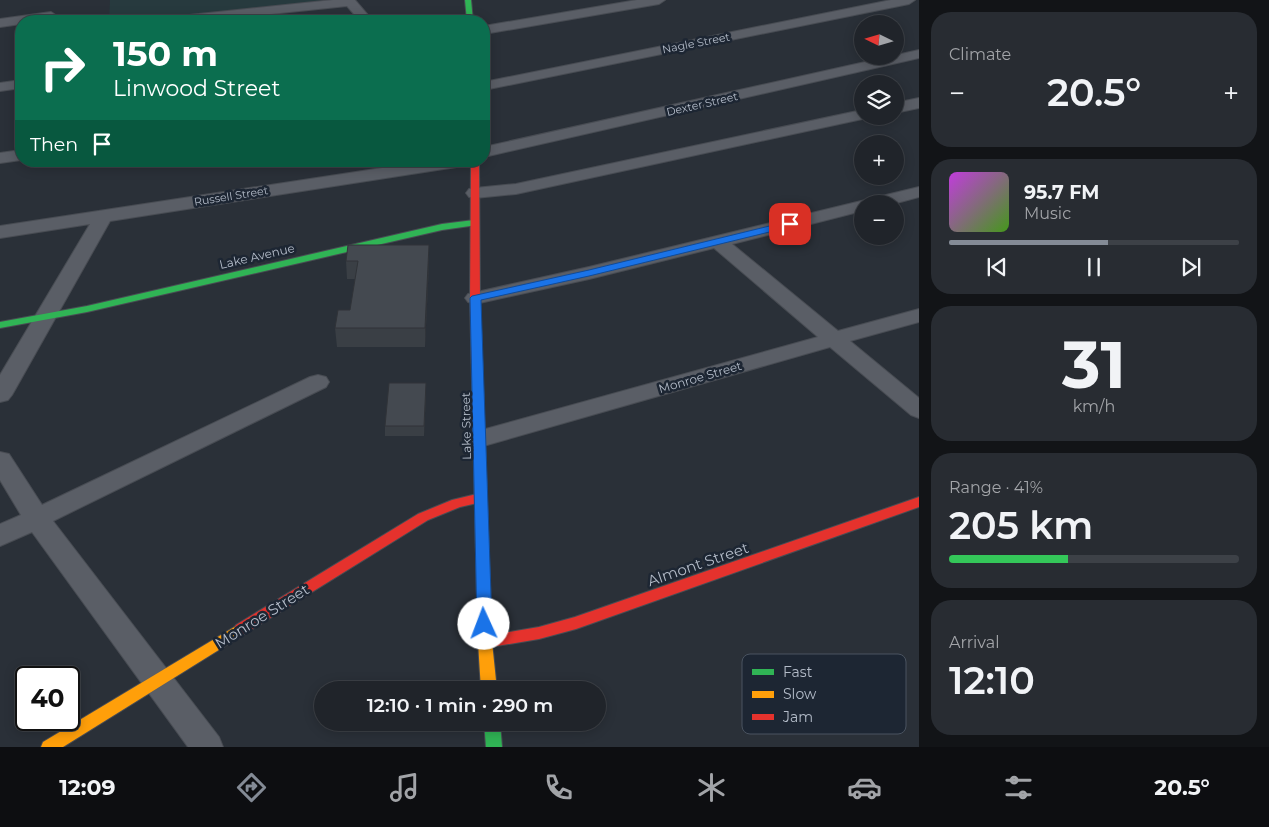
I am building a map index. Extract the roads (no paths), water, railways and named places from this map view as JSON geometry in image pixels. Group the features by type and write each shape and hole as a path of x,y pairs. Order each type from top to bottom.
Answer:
{"street":[{"path":"52,15 54,0"},
{"path":"468,0 469,15"},
{"path":"490,29 659,0"},
{"name":"Nagle Street","path":"490,85 909,0"},
{"path":"227,15 350,2 362,15"},
{"path":"0,23 15,22"},
{"name":"Dexter Street","path":"490,151 919,54"},
{"path":"0,87 15,85"},
{"path":"904,106 919,103"},
{"path":"475,193 516,190 854,117"},
{"path":"0,158 15,156"},
{"name":"Russell Street","path":"0,232 424,167"},
{"name":"Lake Street","path":"475,167 475,298 485,642 488,681"},
{"path":"904,196 919,192"},
{"path":"475,298 718,242 854,208"},
{"path":"0,395 104,216"},
{"name":"Lake Avenue","path":"0,325 45,318 433,229 474,223"},
{"path":"718,242 919,410"},
{"name":"Monroe Street","path":"480,439 919,316"},
{"path":"0,536 318,382"},
{"path":"0,460 37,519 206,747"},
{"name":"Monroe Street","path":"49,747 423,517 457,503 481,498"},
{"name":"Almont Street","path":"485,642 539,634 576,623 919,502"},
{"path":"493,731 494,747"}]}
